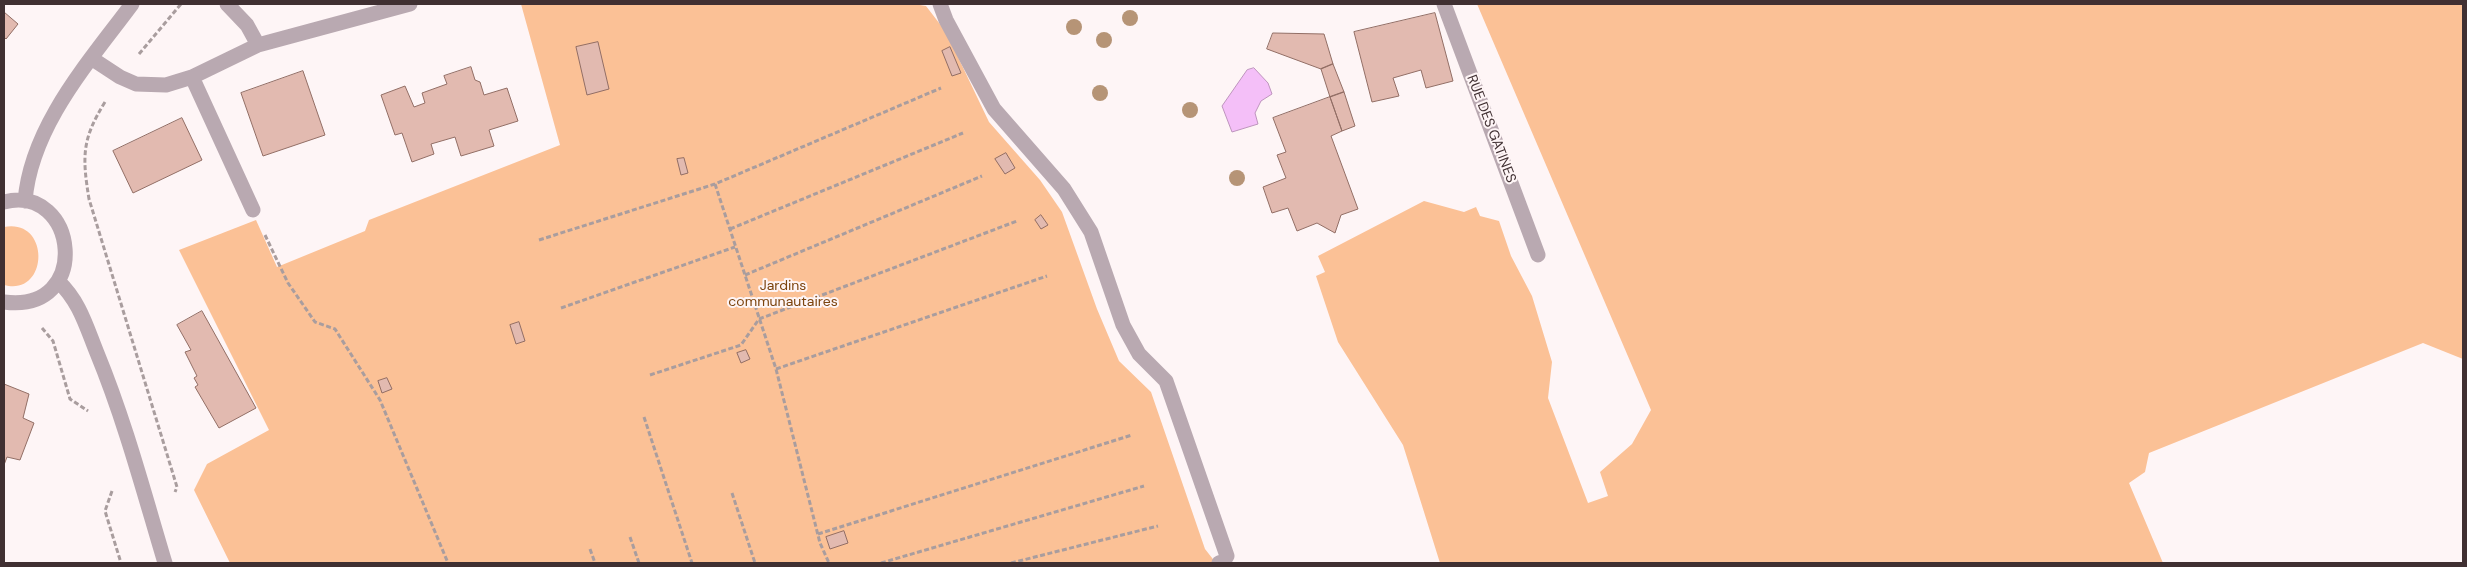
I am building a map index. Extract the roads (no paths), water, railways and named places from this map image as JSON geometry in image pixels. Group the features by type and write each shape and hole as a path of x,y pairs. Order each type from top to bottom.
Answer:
{"street":[{"path":"24,201 26,180 56,110 132,4"},
{"path":"227,4 246,24 258,45"},
{"path":"92,58 120,77 136,84 166,85 192,77 258,45 410,4"},
{"path":"940,4 946,20 994,109 1064,189 1091,232 1123,325 1139,354 1166,381 1227,556 1224,561 1219,563"},
{"name":"RUE DES GATINES","path":"1444,4 1538,254"},
{"path":"192,77 253,210"},
{"path":"4,202 24,201 40,207 53,218 63,232 67,248 65,265 58,280 47,292 32,301 10,303"},
{"path":"58,280 71,293 82,312 108,379 165,563"}],"park label":[{"name":"Jardins communautaires","path":"783,294"}]}
